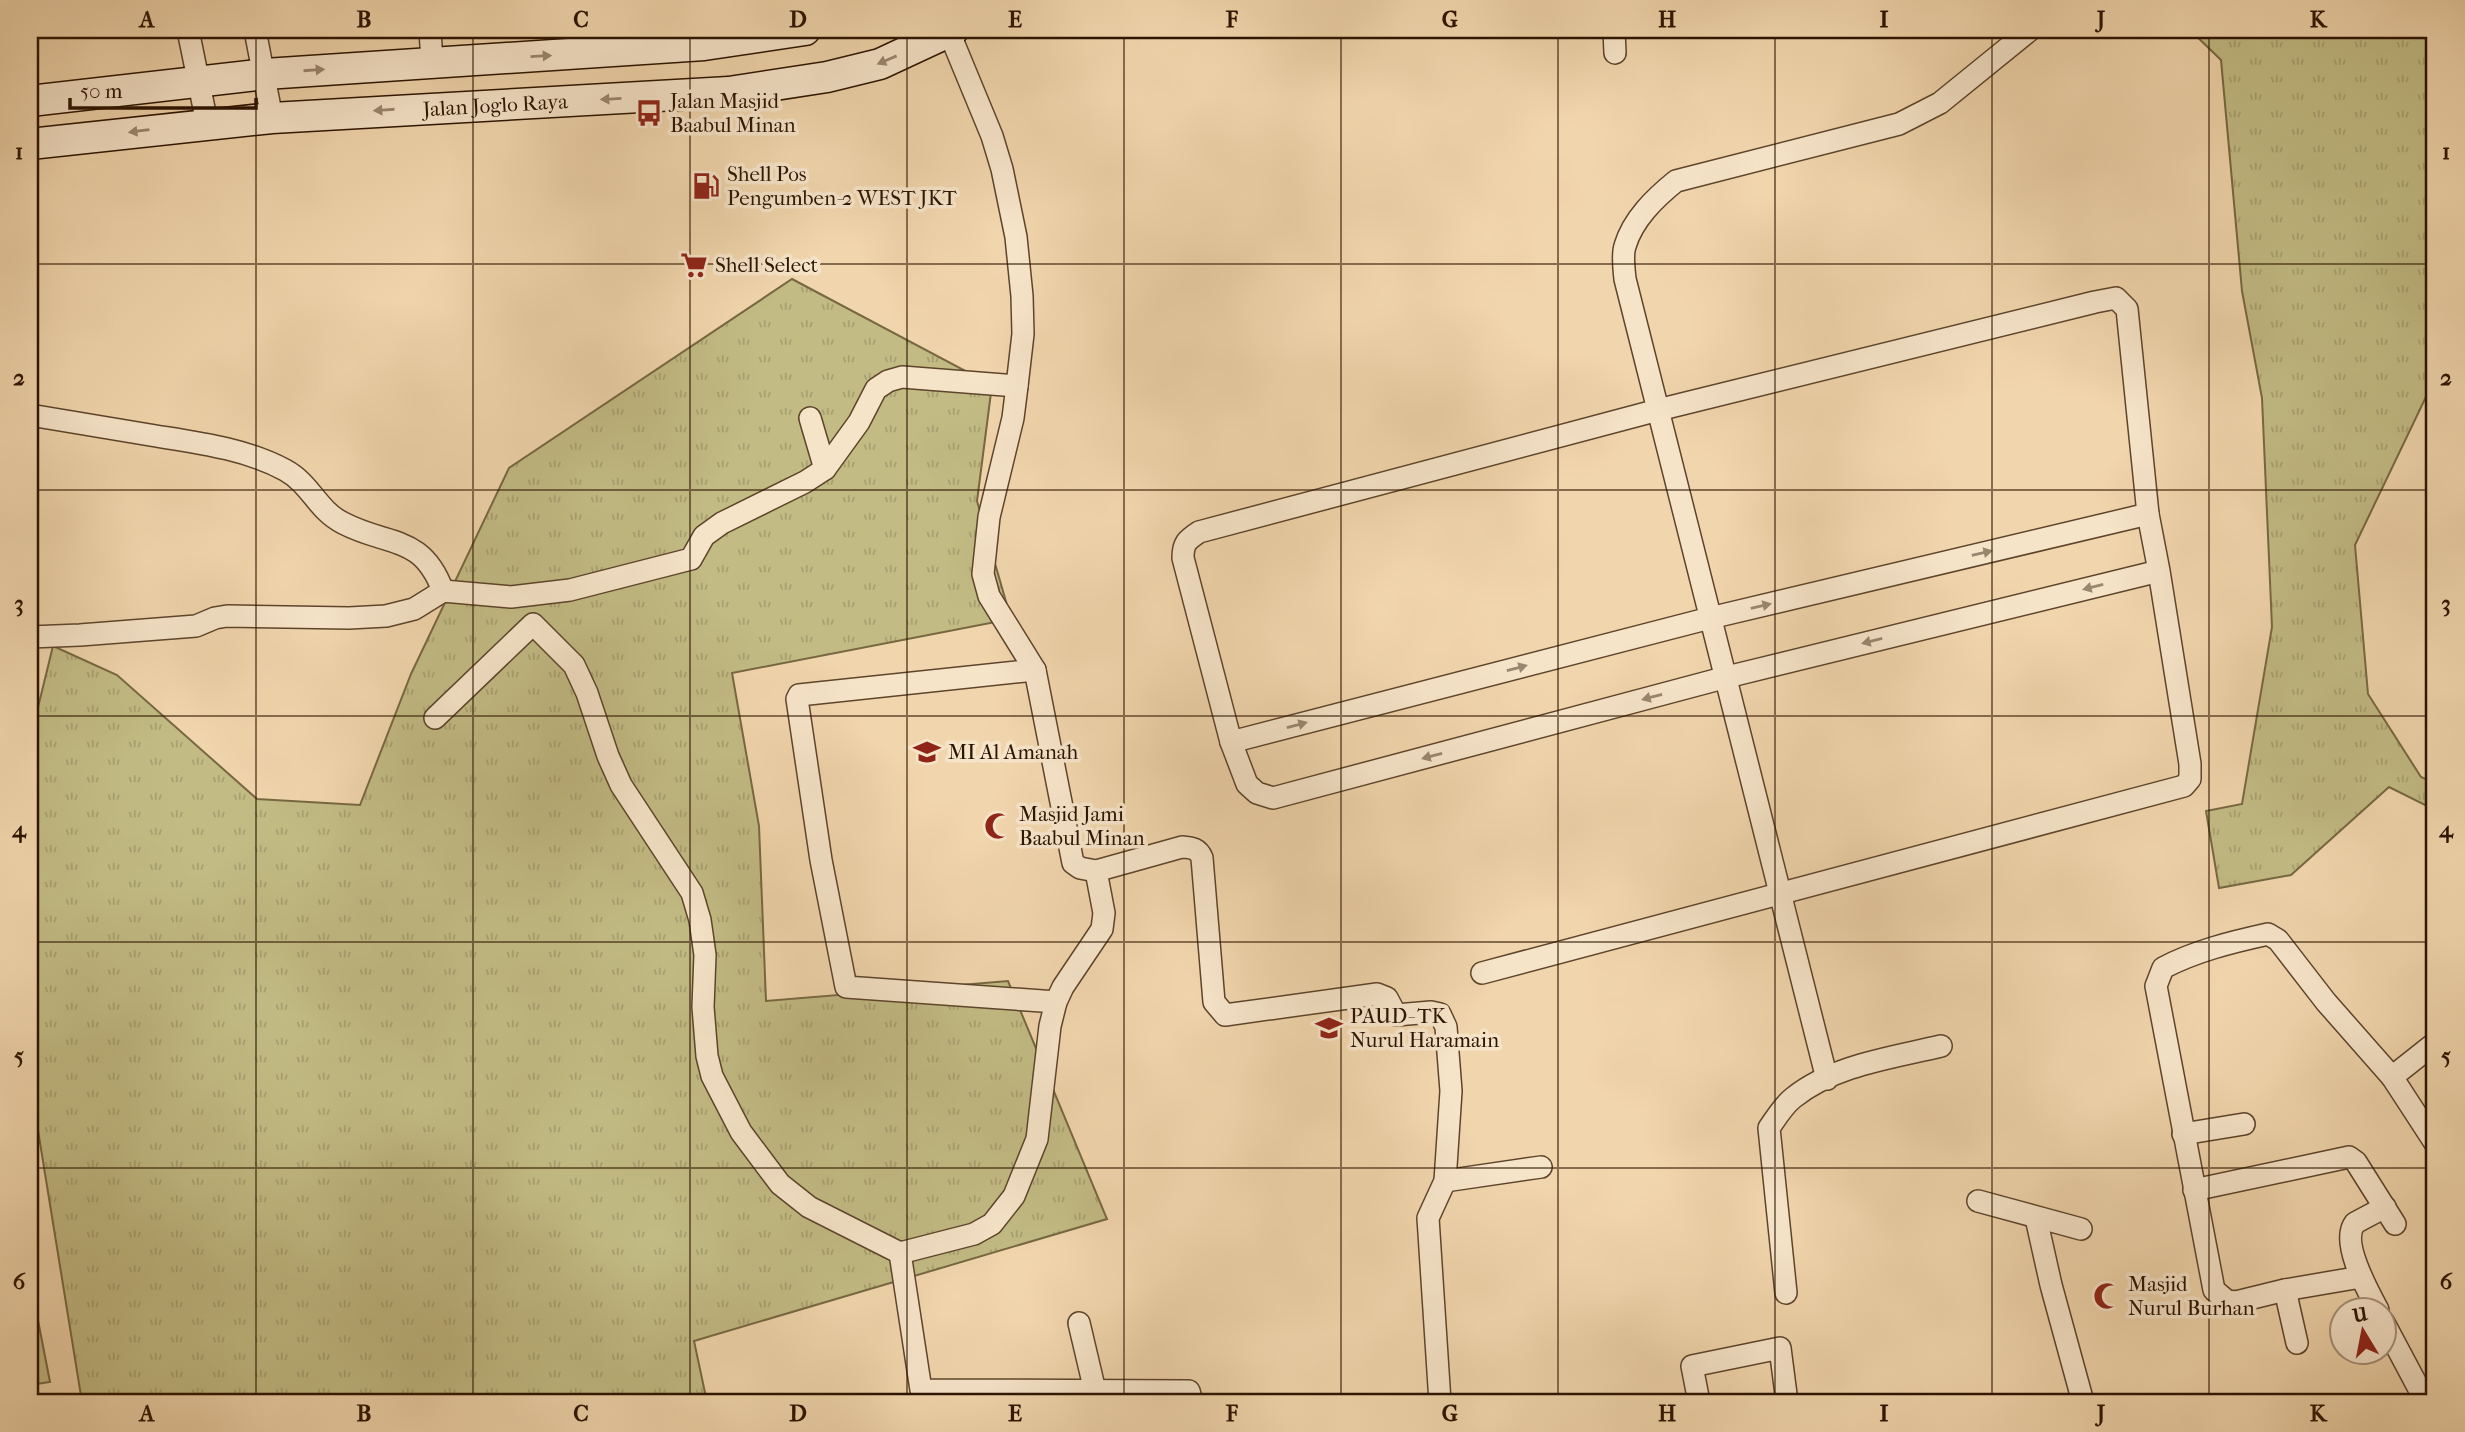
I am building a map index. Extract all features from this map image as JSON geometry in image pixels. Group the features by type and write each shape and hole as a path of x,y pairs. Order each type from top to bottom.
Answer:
{"main road":[{"path":"30,101 265,74 704,45 805,30"},
{"name":"Jalan Joglo Raya","path":"30,145 207,123 272,118 729,92 827,77 880,64 951,31"}],"street":[{"path":"188,30 207,123"},
{"path":"256,30 272,118"},
{"path":"430,30 432,62"},
{"path":"1614,30 1615,53"},
{"path":"1827,1079 1625,279 1624,247 1636,222 1655,197 1676,181 1899,124 1940,103 2030,30"},
{"path":"951,31 992,136 1011,209 1022,296 1023,334 1017,386 1010,430 989,517 983,574 989,596 1035,670 1073,863 1080,868 1096,871 1182,847 1195,848 1200,852 1213,1002 1224,1015 1377,994 1387,999 1396,1015 1431,1012 1440,1014 1446,1027 1451,1091 1445,1181 1428,1218 1440,1402"},
{"path":"1482,973 2185,786 2190,779 2190,764 2160,571 2148,514 2127,309 2116,298 1658,410 1199,532 1185,540 1183,558 1230,742 1247,784 1257,793 1273,798 1727,677 2160,571"},
{"path":"30,637 196,625 227,616 386,616 414,609 443,592 511,597 570,590 691,559 704,536 722,523 805,482 825,469 859,422 876,389 888,381 902,377 1017,386"},
{"path":"30,415 195,442 244,453 284,469 302,480 325,512 343,523 418,552 430,564 443,592"},
{"path":"810,418 825,469"},
{"path":"1230,742 1710,618 2148,514"},
{"path":"511,597 533,624 574,665 621,785 692,893 700,919 705,955 703,1007 707,1056 712,1076 741,1132 780,1184 808,1207 900,1253 974,1234 992,1224 1014,1196 1037,1139 1050,1026 1056,1002 1101,929 1104,913 1096,871"},
{"path":"435,718 533,624"},
{"path":"1035,670 800,695 797,699 821,860 846,987 1056,1002"},
{"path":"2361,1277 2236,1301 2227,1301 2214,1290 2156,986 2163,968 2182,958 2254,937 2268,934 2278,940 2350,1031 2392,1077 2435,1143"},
{"path":"2392,1077 2435,1042"},
{"path":"1786,1293 1769,1128 1783,1107 1794,1097 1827,1079 1849,1069 1941,1046"},
{"path":"2183,1134 2244,1124"},
{"path":"2194,1190 2349,1157 2356,1162 2390,1216 2355,1223 2351,1227 2352,1246 2361,1277 2371,1296"},
{"path":"1445,1181 1541,1167"},
{"path":"1979,1201 2081,1229"},
{"path":"2036,1218 2083,1402"},
{"path":"900,1253 921,1390 1095,1391 1128,1397 1189,1391 1192,1402"},
{"path":"2285,1290 2297,1343"},
{"path":"1079,1324 1095,1391"},
{"path":"1699,1402 1692,1366 1780,1348 1787,1402"},
{"path":"2398,1348 2426,1402"}],"green space":[{"path":"2190,30 2435,30 2435,378 2355,545 2368,694 2421,777 2435,783 2435,810 2389,787 2291,875 2219,888 2206,811 2242,804 2272,627 2262,398 2242,291 2221,60"},
{"path":"792,279 992,385 977,501 1011,619 732,673 759,826 766,1001 1008,981 1107,1219 694,1341 707,1402 82,1402 30,1081 30,740 53,646 117,675 257,799 360,805 411,674 509,468"},
{"path":"30,1279 50,1382 30,1385"}],"place":[{"name":"Jalan Masjid Baabul Minan","path":"649,113"},
{"name":"Shell Pos Pengumben-2 WEST JKT","path":"706,186"},
{"name":"Shell Select","path":"694,265"},
{"name":"MI Al Amanah","path":"927,752"},
{"name":"Masjid Jami Baabul Minan","path":"998,826"},
{"name":"PAUD- TK Nurul Haramain","path":"1329,1028"},
{"name":"Masjid Nurul Burhan","path":"2107,1296"}]}
